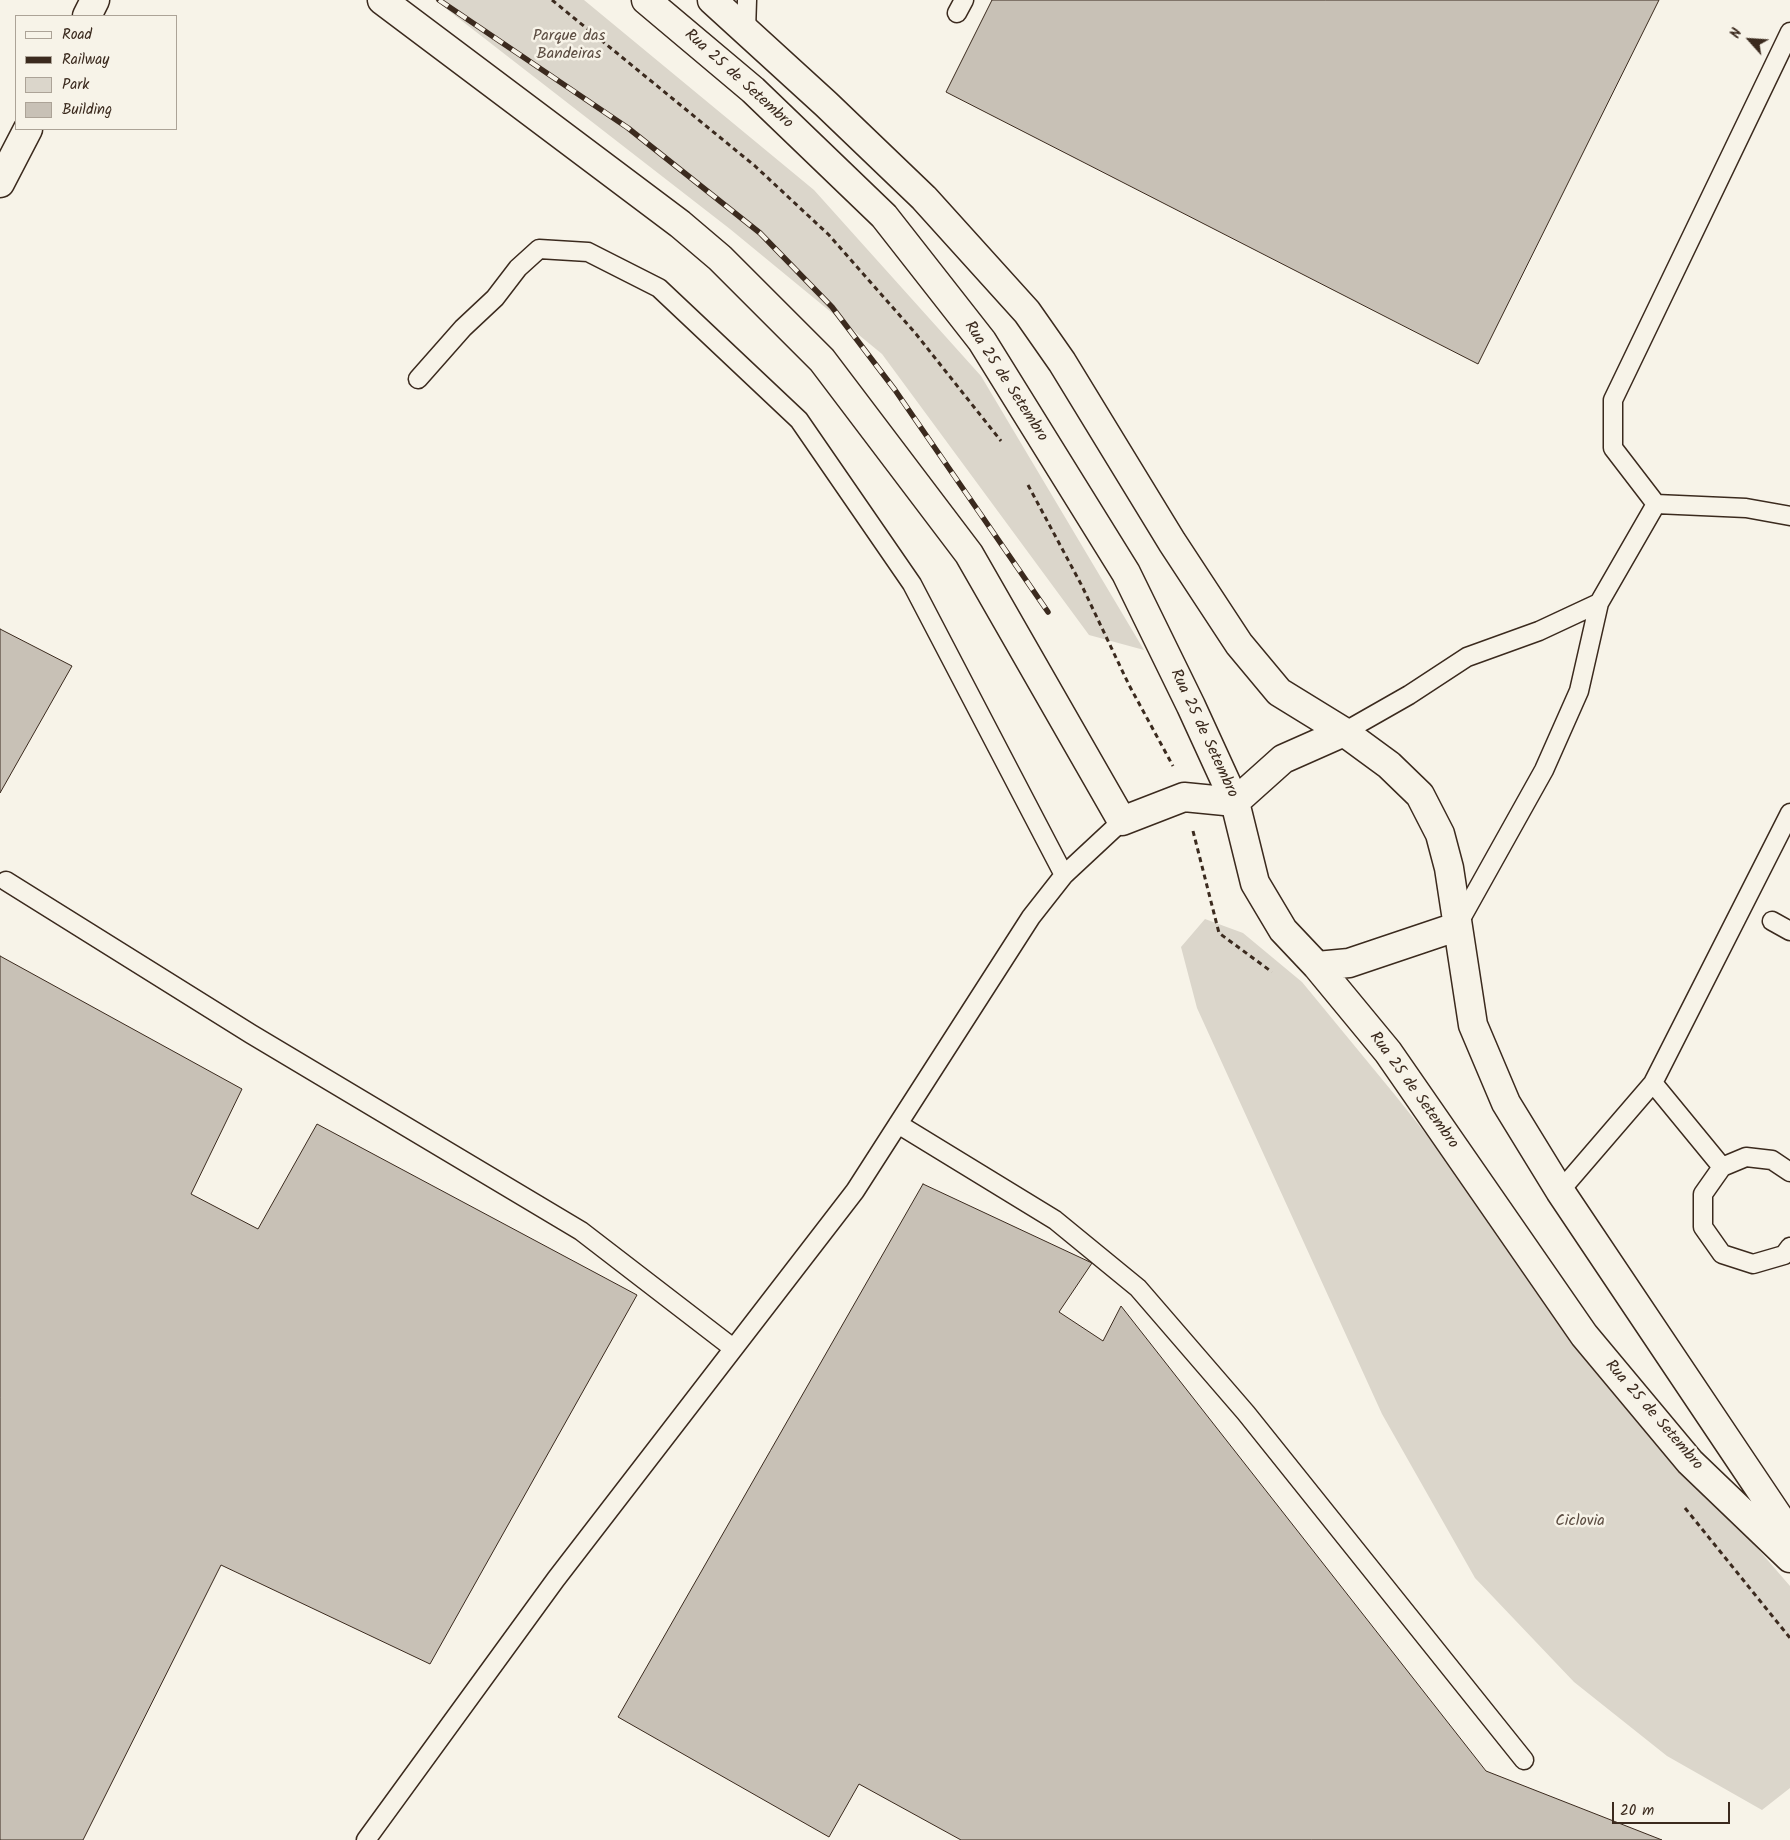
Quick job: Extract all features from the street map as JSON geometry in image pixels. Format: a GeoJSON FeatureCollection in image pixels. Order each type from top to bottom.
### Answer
{"type":"FeatureCollection","features":[{"type":"Feature","properties":{"kind":"main road"},"geometry":{"type":"LineString","coordinates":[[87,15],[95,0]]}},
{"type":"Feature","properties":{"kind":"main road"},"geometry":{"type":"LineString","coordinates":[[382,0],[680,224],[720,258],[822,360],[969,554],[1122,820],[1184,797],[1235,802],[1283,760],[1344,732]]}},
{"type":"Feature","properties":{"kind":"main road","name":"Rua 25 de Setembro"},"geometry":{"type":"LineString","coordinates":[[646,0],[753,90],[884,216],[982,341],[1126,573],[1191,706],[1235,802],[1255,883],[1282,930],[1317,966],[1388,1052],[1584,1335],[1690,1462],[1790,1558]]}},
{"type":"Feature","properties":{"kind":"main road"},"geometry":{"type":"LineString","coordinates":[[712,0],[826,104],[924,198],[1027,312],[1062,362],[1167,534],[1239,644],[1279,692],[1344,732],[1389,765],[1420,795],[1440,834],[1448,868],[1472,1025],[1506,1103],[1560,1191],[1790,1534]]}},
{"type":"Feature","properties":{"kind":"main road"},"geometry":{"type":"LineString","coordinates":[[0,183],[27,130]]}},
{"type":"Feature","properties":{"kind":"main road"},"geometry":{"type":"LineString","coordinates":[[1317,966],[1349,963],[1456,927]]}},
{"type":"Feature","properties":{"kind":"lane"},"geometry":{"type":"LineString","coordinates":[[746,31],[747,0]]}},
{"type":"Feature","properties":{"kind":"lane"},"geometry":{"type":"LineString","coordinates":[[1790,32],[1613,400],[1613,448],[1656,504],[1746,508],[1790,516]]}},
{"type":"Feature","properties":{"kind":"lane"},"geometry":{"type":"LineString","coordinates":[[418,378],[463,328],[495,298],[518,268],[539,250],[588,252],[659,288],[799,420],[805,428],[912,584],[1064,875]]}},
{"type":"Feature","properties":{"kind":"lane"},"geometry":{"type":"LineString","coordinates":[[1456,927],[1544,770],[1579,691],[1599,603],[1656,504]]}},
{"type":"Feature","properties":{"kind":"lane"},"geometry":{"type":"LineString","coordinates":[[1344,732],[1409,695],[1467,657],[1539,631],[1599,603]]}},
{"type":"Feature","properties":{"kind":"lane"},"geometry":{"type":"LineString","coordinates":[[1560,1191],[1653,1083],[1790,813]]}},
{"type":"Feature","properties":{"kind":"lane"},"geometry":{"type":"LineString","coordinates":[[366,1840],[556,1579],[855,1191],[1031,917],[1064,875],[1122,820]]}},
{"type":"Feature","properties":{"kind":"lane"},"geometry":{"type":"LineString","coordinates":[[6,881],[251,1034],[581,1231],[733,1348]]}},
{"type":"Feature","properties":{"kind":"lane"},"geometry":{"type":"LineString","coordinates":[[1772,921],[1790,931]]}},
{"type":"Feature","properties":{"kind":"lane"},"geometry":{"type":"LineString","coordinates":[[1653,1083],[1722,1167]]}},
{"type":"Feature","properties":{"kind":"lane"},"geometry":{"type":"LineString","coordinates":[[898,1124],[1055,1220],[1138,1288],[1246,1412],[1524,1760]]}},
{"type":"Feature","properties":{"kind":"lane"},"geometry":{"type":"LineString","coordinates":[[1790,1172],[1772,1160],[1746,1157],[1722,1167],[1703,1194],[1703,1227],[1722,1254],[1753,1264],[1784,1255],[1790,1247]]}},
{"type":"Feature","properties":{"kind":"path"},"geometry":{"type":"LineString","coordinates":[[552,0],[755,166],[830,235],[916,334],[1006,448]]}},
{"type":"Feature","properties":{"kind":"path"},"geometry":{"type":"LineString","coordinates":[[1026,482],[1082,586],[1129,685],[1170,759]]}},
{"type":"Feature","properties":{"kind":"green space","name":"Parque das Bandeiras"},"geometry":{"type":"Polygon","coordinates":[[[435,0],[584,0],[814,190],[981,376],[1144,650],[1089,635],[882,354],[730,229],[435,0]]]}},
{"type":"Feature","properties":{"kind":"green space","name":"Ciclovia"},"geometry":{"type":"Polygon","coordinates":[[[1205,919],[1243,933],[1302,982],[1395,1095],[1732,1519],[1790,1586],[1790,1788],[1762,1810],[1667,1756],[1574,1682],[1475,1578],[1382,1414],[1197,1008],[1181,947],[1205,919]]]}},
{"type":"Feature","properties":{"kind":"building"},"geometry":{"type":"Polygon","coordinates":[[[992,0],[1659,0],[1478,364],[946,92],[992,0]]]}},
{"type":"Feature","properties":{"kind":"building"},"geometry":{"type":"Polygon","coordinates":[[[0,629],[72,666],[0,793],[0,629]]]}},
{"type":"Feature","properties":{"kind":"building"},"geometry":{"type":"Polygon","coordinates":[[[0,956],[242,1089],[191,1194],[258,1229],[317,1124],[637,1295],[430,1664],[221,1565],[83,1840],[0,1840],[0,956]]]}},
{"type":"Feature","properties":{"kind":"building"},"geometry":{"type":"Polygon","coordinates":[[[923,1184],[1092,1263],[1059,1312],[1103,1341],[1121,1306],[1486,1771],[1662,1840],[961,1840],[859,1784],[829,1837],[618,1717],[923,1184]]]}},
{"type":"Feature","properties":{"kind":"railway"},"geometry":{"type":"LineString","coordinates":[[439,0],[628,128],[760,233],[832,307],[895,390],[1048,612]]}}]}
